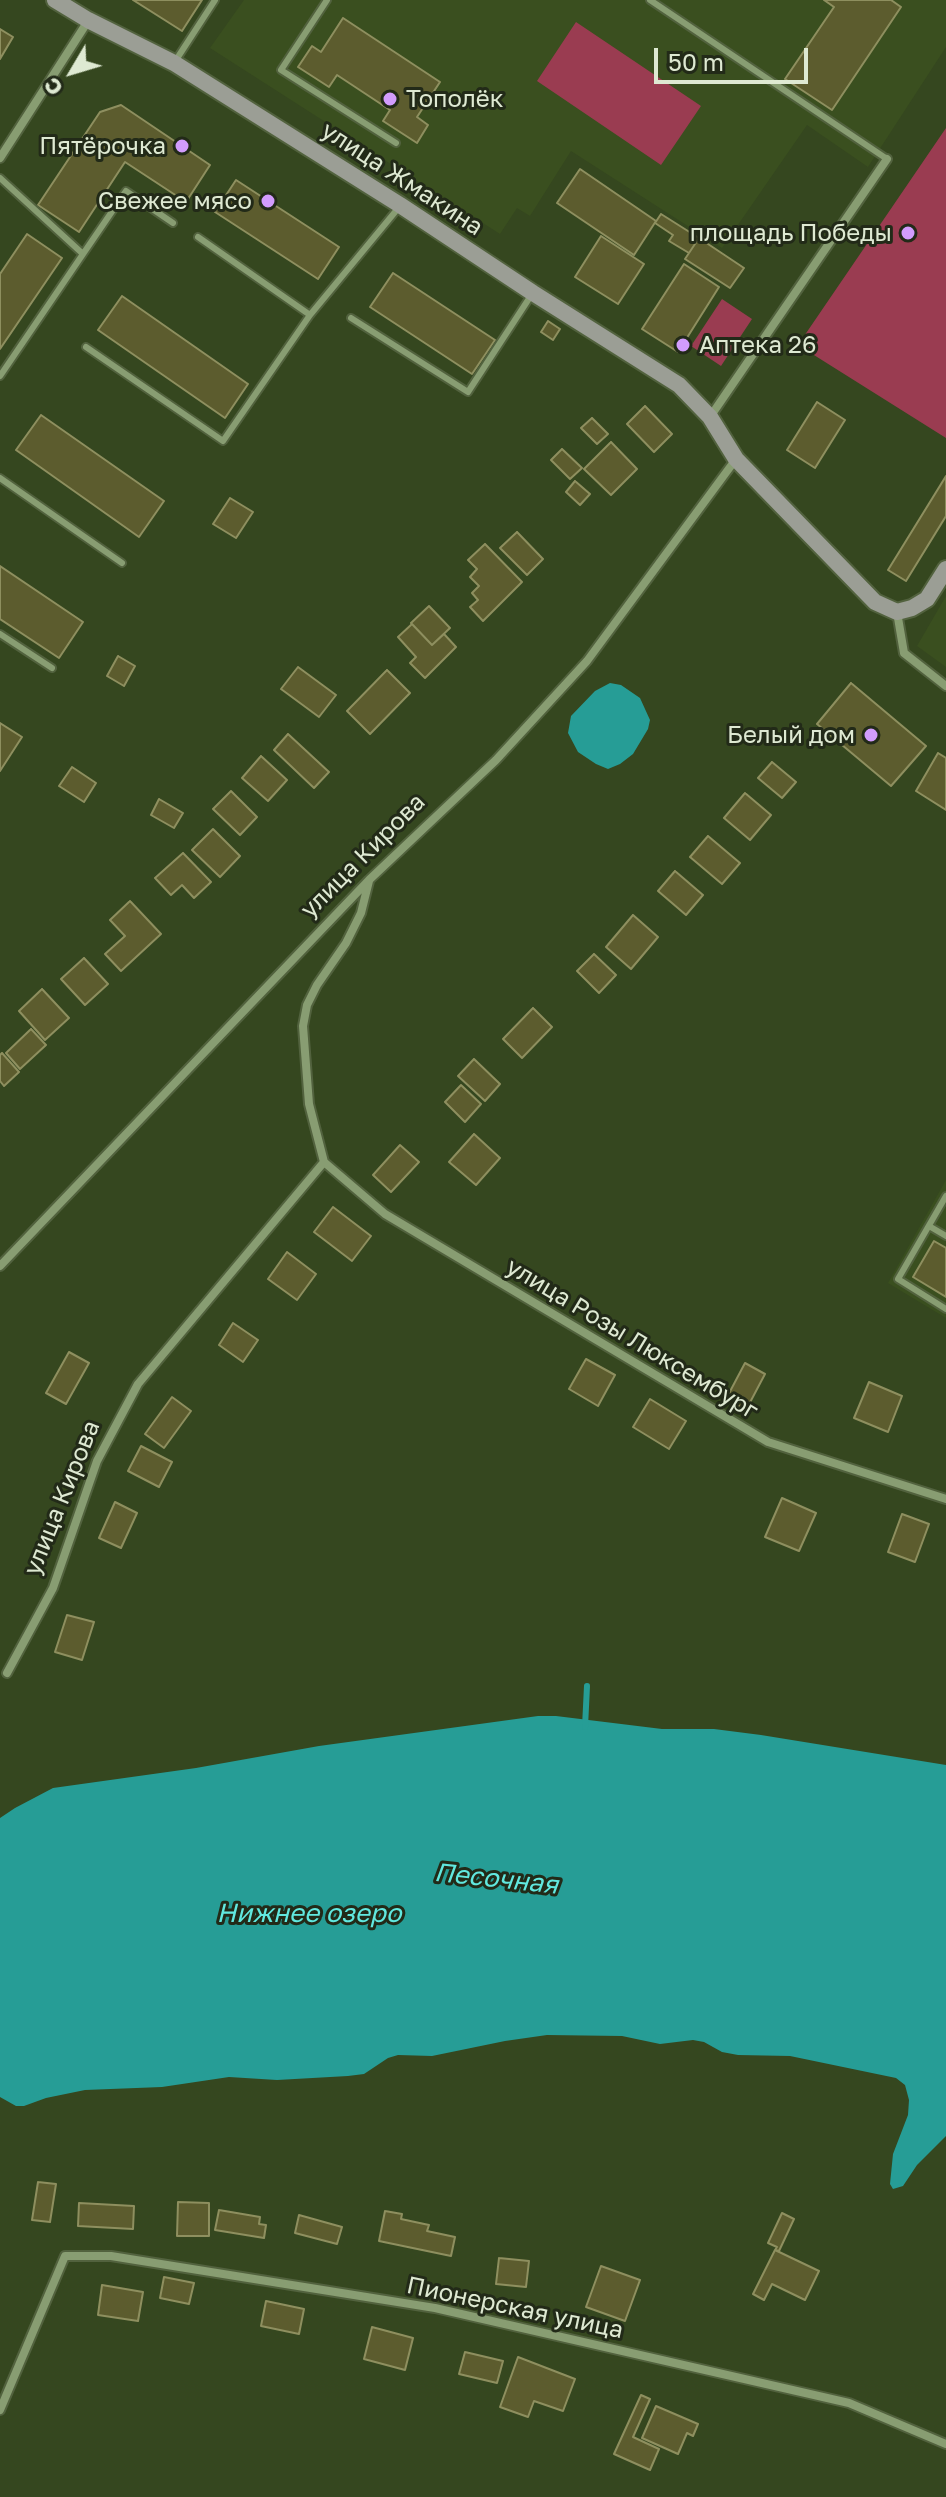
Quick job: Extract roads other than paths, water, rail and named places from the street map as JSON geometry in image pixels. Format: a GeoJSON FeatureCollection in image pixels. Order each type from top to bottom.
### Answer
{"type":"FeatureCollection","features":[{"type":"Feature","properties":{"kind":"street","name":"улица Жмакина"},"geometry":{"type":"LineString","coordinates":[[55,0],[174,63],[400,205],[679,385],[710,417]]}},
{"type":"Feature","properties":{"kind":"street"},"geometry":{"type":"LineString","coordinates":[[0,158],[88,20]]}},
{"type":"Feature","properties":{"kind":"street"},"geometry":{"type":"LineString","coordinates":[[887,159],[710,417],[736,459],[875,602],[897,612],[912,608],[927,599],[946,569]]}},
{"type":"Feature","properties":{"kind":"street","name":"улица Кирова"},"geometry":{"type":"LineString","coordinates":[[0,1266],[369,880],[496,760],[587,661],[736,459]]}},
{"type":"Feature","properties":{"kind":"street"},"geometry":{"type":"LineString","coordinates":[[897,612],[904,653],[946,686]]}},
{"type":"Feature","properties":{"kind":"street"},"geometry":{"type":"LineString","coordinates":[[324,1162],[309,1104],[303,1026],[307,1005],[317,985],[346,943],[361,913],[369,880]]}},
{"type":"Feature","properties":{"kind":"street","name":"улица Кирова"},"geometry":{"type":"LineString","coordinates":[[7,1673],[53,1588],[97,1461],[138,1384],[324,1162]]}},
{"type":"Feature","properties":{"kind":"street","name":"улица Розы Люксембург"},"geometry":{"type":"LineString","coordinates":[[324,1162],[385,1214],[768,1442],[946,1499]]}},
{"type":"Feature","properties":{"kind":"street","name":"Пионерская улица"},"geometry":{"type":"LineString","coordinates":[[0,2410],[65,2256],[111,2256],[435,2308],[849,2403],[946,2444]]}},
{"type":"Feature","properties":{"kind":"lane"},"geometry":{"type":"LineString","coordinates":[[174,63],[215,0]]}},
{"type":"Feature","properties":{"kind":"lane"},"geometry":{"type":"LineString","coordinates":[[327,0],[281,70],[396,143]]}},
{"type":"Feature","properties":{"kind":"lane"},"geometry":{"type":"LineString","coordinates":[[650,0],[887,159]]}},
{"type":"Feature","properties":{"kind":"lane"},"geometry":{"type":"LineString","coordinates":[[0,178],[83,254]]}},
{"type":"Feature","properties":{"kind":"lane"},"geometry":{"type":"LineString","coordinates":[[0,376],[126,191],[173,223]]}},
{"type":"Feature","properties":{"kind":"lane"},"geometry":{"type":"LineString","coordinates":[[86,347],[223,441],[310,315],[400,205]]}},
{"type":"Feature","properties":{"kind":"lane"},"geometry":{"type":"LineString","coordinates":[[198,237],[310,315]]}},
{"type":"Feature","properties":{"kind":"lane"},"geometry":{"type":"LineString","coordinates":[[351,318],[468,392],[533,293]]}},
{"type":"Feature","properties":{"kind":"lane"},"geometry":{"type":"LineString","coordinates":[[0,478],[122,563]]}},
{"type":"Feature","properties":{"kind":"lane"},"geometry":{"type":"LineString","coordinates":[[0,634],[52,668]]}},
{"type":"Feature","properties":{"kind":"lane"},"geometry":{"type":"LineString","coordinates":[[946,1196],[898,1279],[946,1309]]}},
{"type":"Feature","properties":{"kind":"lane"},"geometry":{"type":"LineString","coordinates":[[929,1226],[946,1236]]}},
{"type":"Feature","properties":{"kind":"water"},"geometry":{"type":"Polygon","coordinates":[[[610,683],[621,685],[640,698],[650,720],[633,754],[608,769],[578,752],[568,733],[571,716],[595,691],[610,683]]]}},
{"type":"Feature","properties":{"kind":"water","name":"Нижнее озеро"},"geometry":{"type":"Polygon","coordinates":[[[538,1716],[662,1729],[714,1729],[946,1765],[946,2136],[917,2165],[903,2186],[893,2189],[890,2184],[893,2154],[908,2115],[909,2100],[905,2085],[896,2078],[790,2056],[738,2055],[693,2040],[660,2044],[622,2036],[547,2035],[432,2056],[398,2055],[364,2074],[348,2076],[277,2080],[229,2077],[162,2087],[85,2090],[24,2106],[16,2106],[0,2097],[0,1818],[53,1788],[196,1768],[319,1746],[538,1716]]]}},
{"type":"Feature","properties":{"kind":"waterway"},"geometry":{"type":"LineString","coordinates":[[585,1727],[587,1686]]}},
{"type":"Feature","properties":{"kind":"place","name":"Тополёк"},"geometry":{"type":"Point","coordinates":[390,99]}},
{"type":"Feature","properties":{"kind":"place","name":"Пятёрочка"},"geometry":{"type":"Point","coordinates":[182,146]}},
{"type":"Feature","properties":{"kind":"place","name":"Свежее мясо"},"geometry":{"type":"Point","coordinates":[268,201]}},
{"type":"Feature","properties":{"kind":"place","name":"площадь Победы"},"geometry":{"type":"Point","coordinates":[908,233]}},
{"type":"Feature","properties":{"kind":"place","name":"Аптека 26"},"geometry":{"type":"Point","coordinates":[683,345]}},
{"type":"Feature","properties":{"kind":"place","name":"Белый дом"},"geometry":{"type":"Point","coordinates":[871,735]}},
{"type":"Feature","properties":{"kind":"water label","name":"Песочная"},"geometry":{"type":"Point","coordinates":[496,1879]}}]}
